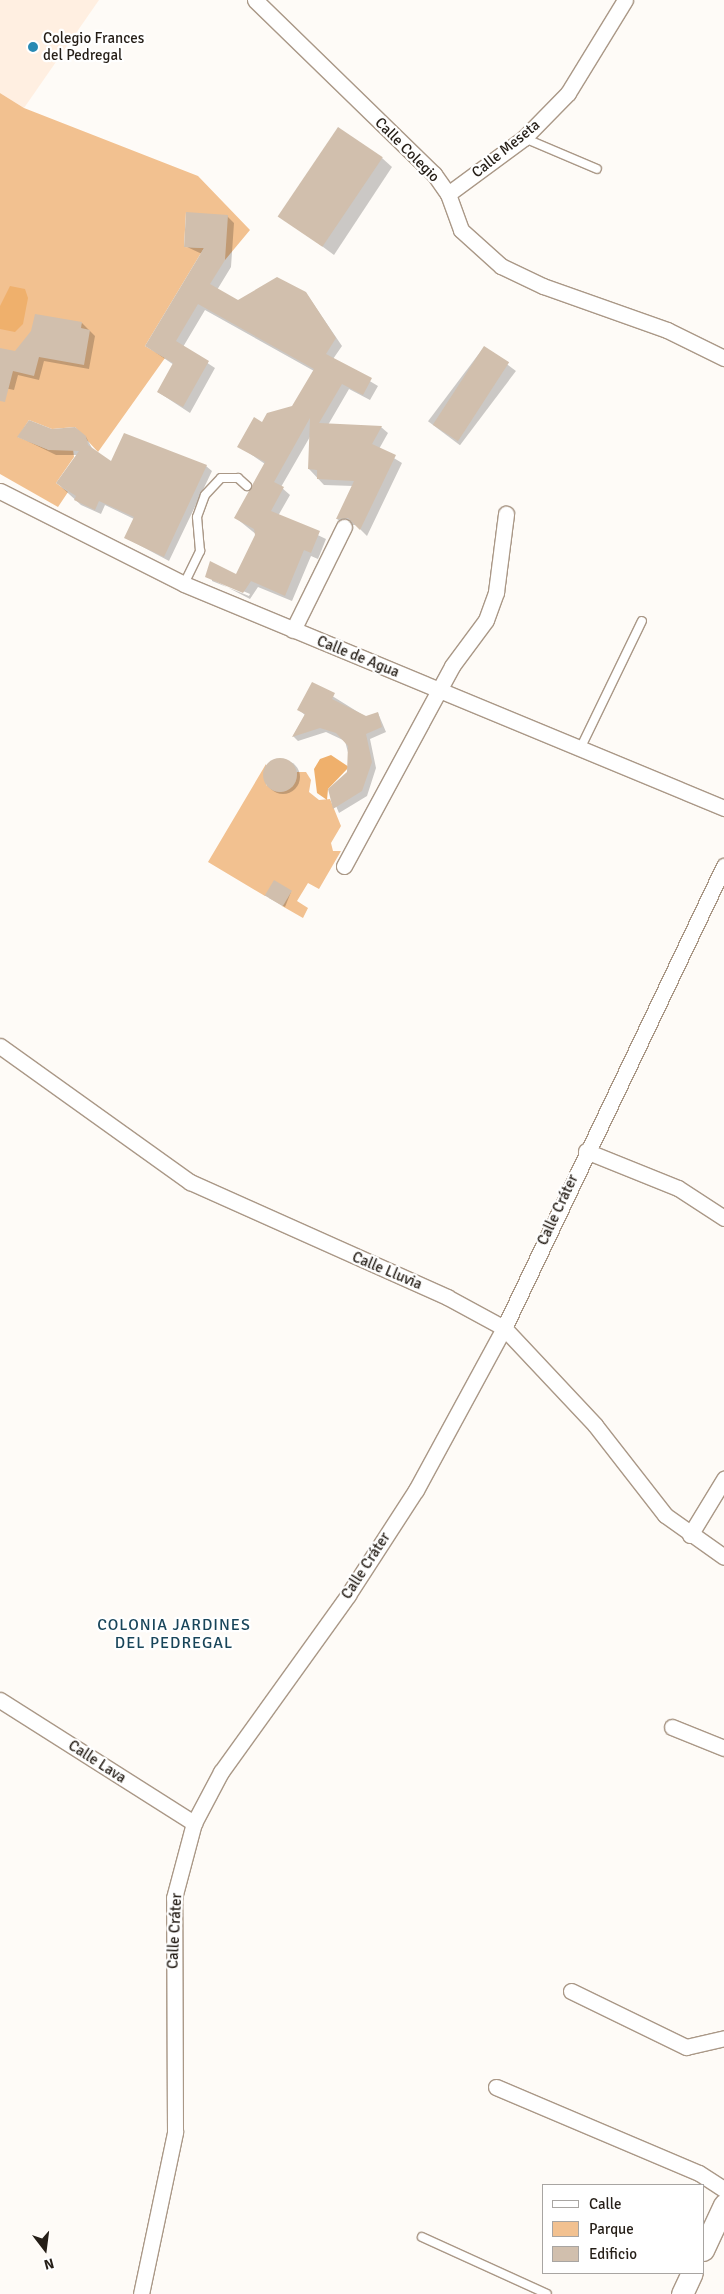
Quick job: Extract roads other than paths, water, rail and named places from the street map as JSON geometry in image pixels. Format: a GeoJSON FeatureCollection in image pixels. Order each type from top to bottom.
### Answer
{"type":"FeatureCollection","features":[{"type":"Feature","properties":{"kind":"street","name":"Calle Colegio"},"geometry":{"type":"LineString","coordinates":[[255,0],[434,174],[448,194],[461,230],[501,266],[543,286],[667,330],[724,358]]}},
{"type":"Feature","properties":{"kind":"street","name":"Calle Meseta"},"geometry":{"type":"LineString","coordinates":[[448,194],[524,138],[568,93],[625,0]]}},
{"type":"Feature","properties":{"kind":"street","name":"Calle de Agua"},"geometry":{"type":"LineString","coordinates":[[0,491],[184,584],[724,808]]}},
{"type":"Feature","properties":{"kind":"street"},"geometry":{"type":"LineString","coordinates":[[344,866],[440,691],[492,607],[506,514]]}},
{"type":"Feature","properties":{"kind":"street"},"geometry":{"type":"LineString","coordinates":[[293,630],[344,527]]}},
{"type":"Feature","properties":{"kind":"street","name":"Calle Cráter"},"geometry":{"type":"LineString","coordinates":[[141,2294],[175,2132],[174,1898],[194,1823],[221,1772],[348,1595],[416,1490],[504,1328],[586,1151],[724,866]]}},
{"type":"Feature","properties":{"kind":"street","name":"Calle Lluvia"},"geometry":{"type":"LineString","coordinates":[[0,1046],[190,1182],[447,1297],[504,1328],[595,1425],[665,1515],[690,1536],[724,1557]]}},
{"type":"Feature","properties":{"kind":"street"},"geometry":{"type":"LineString","coordinates":[[586,1151],[678,1188],[724,1218]]}},
{"type":"Feature","properties":{"kind":"street"},"geometry":{"type":"LineString","coordinates":[[690,1536],[724,1479]]}},
{"type":"Feature","properties":{"kind":"street","name":"Calle Lava"},"geometry":{"type":"LineString","coordinates":[[0,1700],[194,1823]]}},
{"type":"Feature","properties":{"kind":"street"},"geometry":{"type":"LineString","coordinates":[[672,1727],[724,1748]]}},
{"type":"Feature","properties":{"kind":"street"},"geometry":{"type":"LineString","coordinates":[[570,1991],[686,2047],[724,2038]]}},
{"type":"Feature","properties":{"kind":"street"},"geometry":{"type":"LineString","coordinates":[[496,2087],[699,2173],[724,2189]]}},
{"type":"Feature","properties":{"kind":"street"},"geometry":{"type":"LineString","coordinates":[[704,2248],[724,2204]]}},
{"type":"Feature","properties":{"kind":"street"},"geometry":{"type":"LineString","coordinates":[[682,2294],[692,2274]]}},
{"type":"Feature","properties":{"kind":"lane"},"geometry":{"type":"LineString","coordinates":[[524,138],[596,169]]}},
{"type":"Feature","properties":{"kind":"lane"},"geometry":{"type":"LineString","coordinates":[[184,584],[200,551],[197,517],[205,495],[220,478],[238,478],[247,486]]}},
{"type":"Feature","properties":{"kind":"lane"},"geometry":{"type":"LineString","coordinates":[[580,748],[642,621]]}},
{"type":"Feature","properties":{"kind":"lane"},"geometry":{"type":"LineString","coordinates":[[422,2237],[547,2294]]}},
{"type":"Feature","properties":{"kind":"place","name":"Colegio Frances del Pedregal"},"geometry":{"type":"Point","coordinates":[33,47]}},
{"type":"Feature","properties":{"kind":"district","name":"COLONIA JARDINES DEL PEDREGAL"},"geometry":{"type":"Point","coordinates":[174,1634]}}]}
